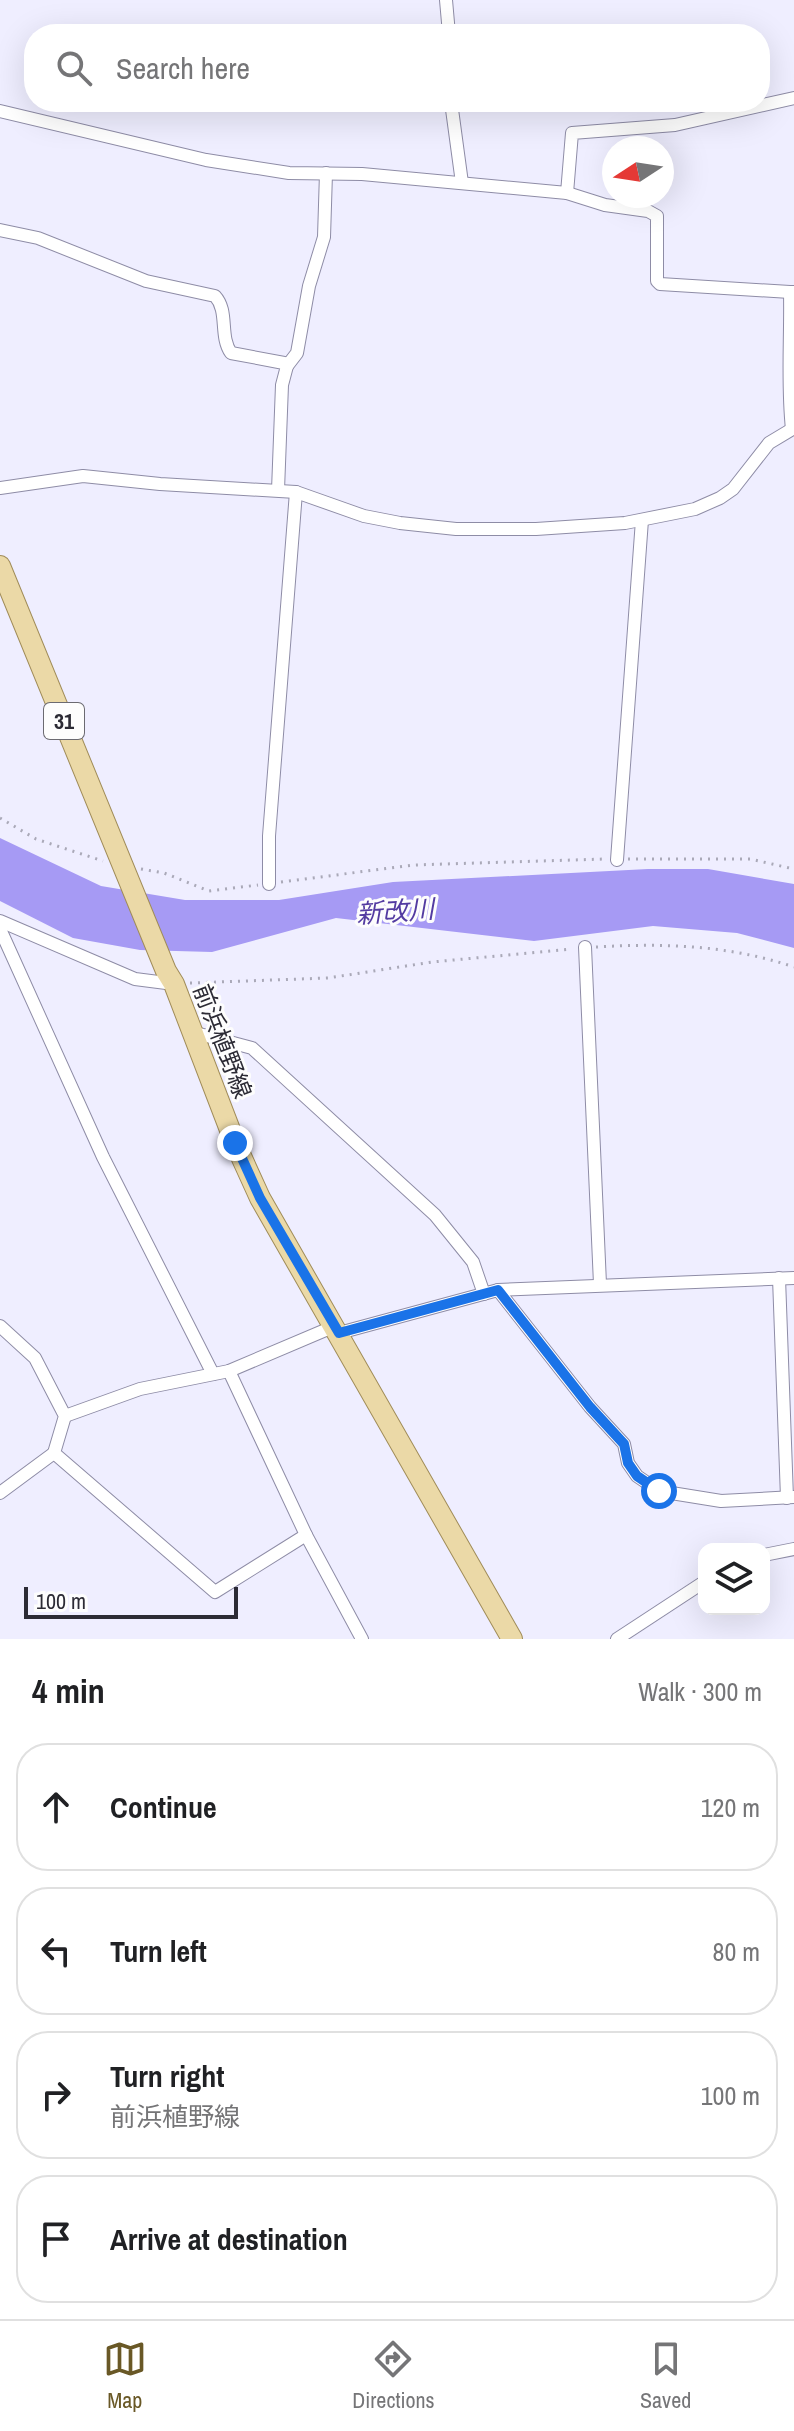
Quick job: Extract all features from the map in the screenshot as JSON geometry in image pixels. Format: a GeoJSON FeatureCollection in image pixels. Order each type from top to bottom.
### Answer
{"type":"FeatureCollection","features":[{"type":"Feature","properties":{"kind":"main road","name":"前浜植野線"},"geometry":{"type":"LineString","coordinates":[[0,566],[260,1198],[512,1639]]}},
{"type":"Feature","properties":{"kind":"street"},"geometry":{"type":"LineString","coordinates":[[446,0],[448,24]]}},
{"type":"Feature","properties":{"kind":"street"},"geometry":{"type":"LineString","coordinates":[[770,103],[794,98]]}},
{"type":"Feature","properties":{"kind":"street"},"geometry":{"type":"LineString","coordinates":[[0,111],[206,160],[289,173],[362,174],[567,193],[605,205],[648,211],[657,216],[657,281],[660,284],[792,292],[789,383],[793,428],[769,443],[733,489],[720,498],[695,509],[625,523],[536,529],[456,529],[364,516],[296,492],[83,476],[0,488]]}},
{"type":"Feature","properties":{"kind":"street"},"geometry":{"type":"LineString","coordinates":[[452,112],[462,183]]}},
{"type":"Feature","properties":{"kind":"street"},"geometry":{"type":"LineString","coordinates":[[567,193],[572,133],[675,125],[732,112]]}},
{"type":"Feature","properties":{"kind":"street"},"geometry":{"type":"LineString","coordinates":[[278,490],[282,385],[287,366],[297,353],[309,286],[324,237],[326,173]]}},
{"type":"Feature","properties":{"kind":"street"},"geometry":{"type":"LineString","coordinates":[[0,230],[38,238],[146,281],[215,296],[221,302],[224,344],[231,353],[287,366]]}},
{"type":"Feature","properties":{"kind":"street"},"geometry":{"type":"LineString","coordinates":[[269,884],[269,836],[296,492]]}},
{"type":"Feature","properties":{"kind":"street"},"geometry":{"type":"LineString","coordinates":[[617,860],[642,520]]}},
{"type":"Feature","properties":{"kind":"street"},"geometry":{"type":"LineString","coordinates":[[0,921],[135,979],[170,978]]}},
{"type":"Feature","properties":{"kind":"street"},"geometry":{"type":"LineString","coordinates":[[0,929],[103,1157],[213,1374]]}},
{"type":"Feature","properties":{"kind":"street"},"geometry":{"type":"LineString","coordinates":[[585,947],[600,1284]]}},
{"type":"Feature","properties":{"kind":"street"},"geometry":{"type":"LineString","coordinates":[[192,1032],[252,1048],[435,1215],[473,1262],[484,1294]]}},
{"type":"Feature","properties":{"kind":"street"},"geometry":{"type":"LineString","coordinates":[[498,1290],[590,1407],[624,1444],[628,1463],[637,1476],[659,1491],[721,1501],[790,1497],[779,1278]]}},
{"type":"Feature","properties":{"kind":"street"},"geometry":{"type":"LineString","coordinates":[[65,1416],[140,1389],[229,1371],[337,1330],[498,1290],[794,1278]]}},
{"type":"Feature","properties":{"kind":"street"},"geometry":{"type":"LineString","coordinates":[[0,1326],[35,1358],[65,1416],[54,1453],[0,1493]]}},
{"type":"Feature","properties":{"kind":"street"},"geometry":{"type":"LineString","coordinates":[[229,1371],[306,1535],[362,1639]]}},
{"type":"Feature","properties":{"kind":"street"},"geometry":{"type":"LineString","coordinates":[[54,1453],[215,1592],[306,1535]]}},
{"type":"Feature","properties":{"kind":"street"},"geometry":{"type":"LineString","coordinates":[[770,1554],[794,1549]]}},
{"type":"Feature","properties":{"kind":"street"},"geometry":{"type":"LineString","coordinates":[[617,1639],[638,1633],[698,1587]]}},
{"type":"Feature","properties":{"kind":"path"},"geometry":{"type":"LineString","coordinates":[[0,818],[36,839],[127,872],[164,873],[209,891],[414,865],[671,857],[750,859],[794,869]]}},
{"type":"Feature","properties":{"kind":"path"},"geometry":{"type":"LineString","coordinates":[[170,978],[328,978],[432,962],[637,945],[709,947],[767,958],[794,967]]}},
{"type":"Feature","properties":{"kind":"water","name":"新改川"},"geometry":{"type":"Polygon","coordinates":[[[0,838],[101,886],[185,900],[279,900],[393,882],[648,869],[708,869],[794,884],[794,948],[737,933],[653,926],[534,941],[336,918],[212,952],[140,950],[73,938],[0,901],[0,838]]]}},
{"type":"Feature","properties":{"kind":"route"},"geometry":{"type":"LineString","coordinates":[[235,1143],[260,1198],[339,1333],[498,1290],[590,1407],[624,1444],[628,1463],[637,1476],[659,1491]]}}]}
